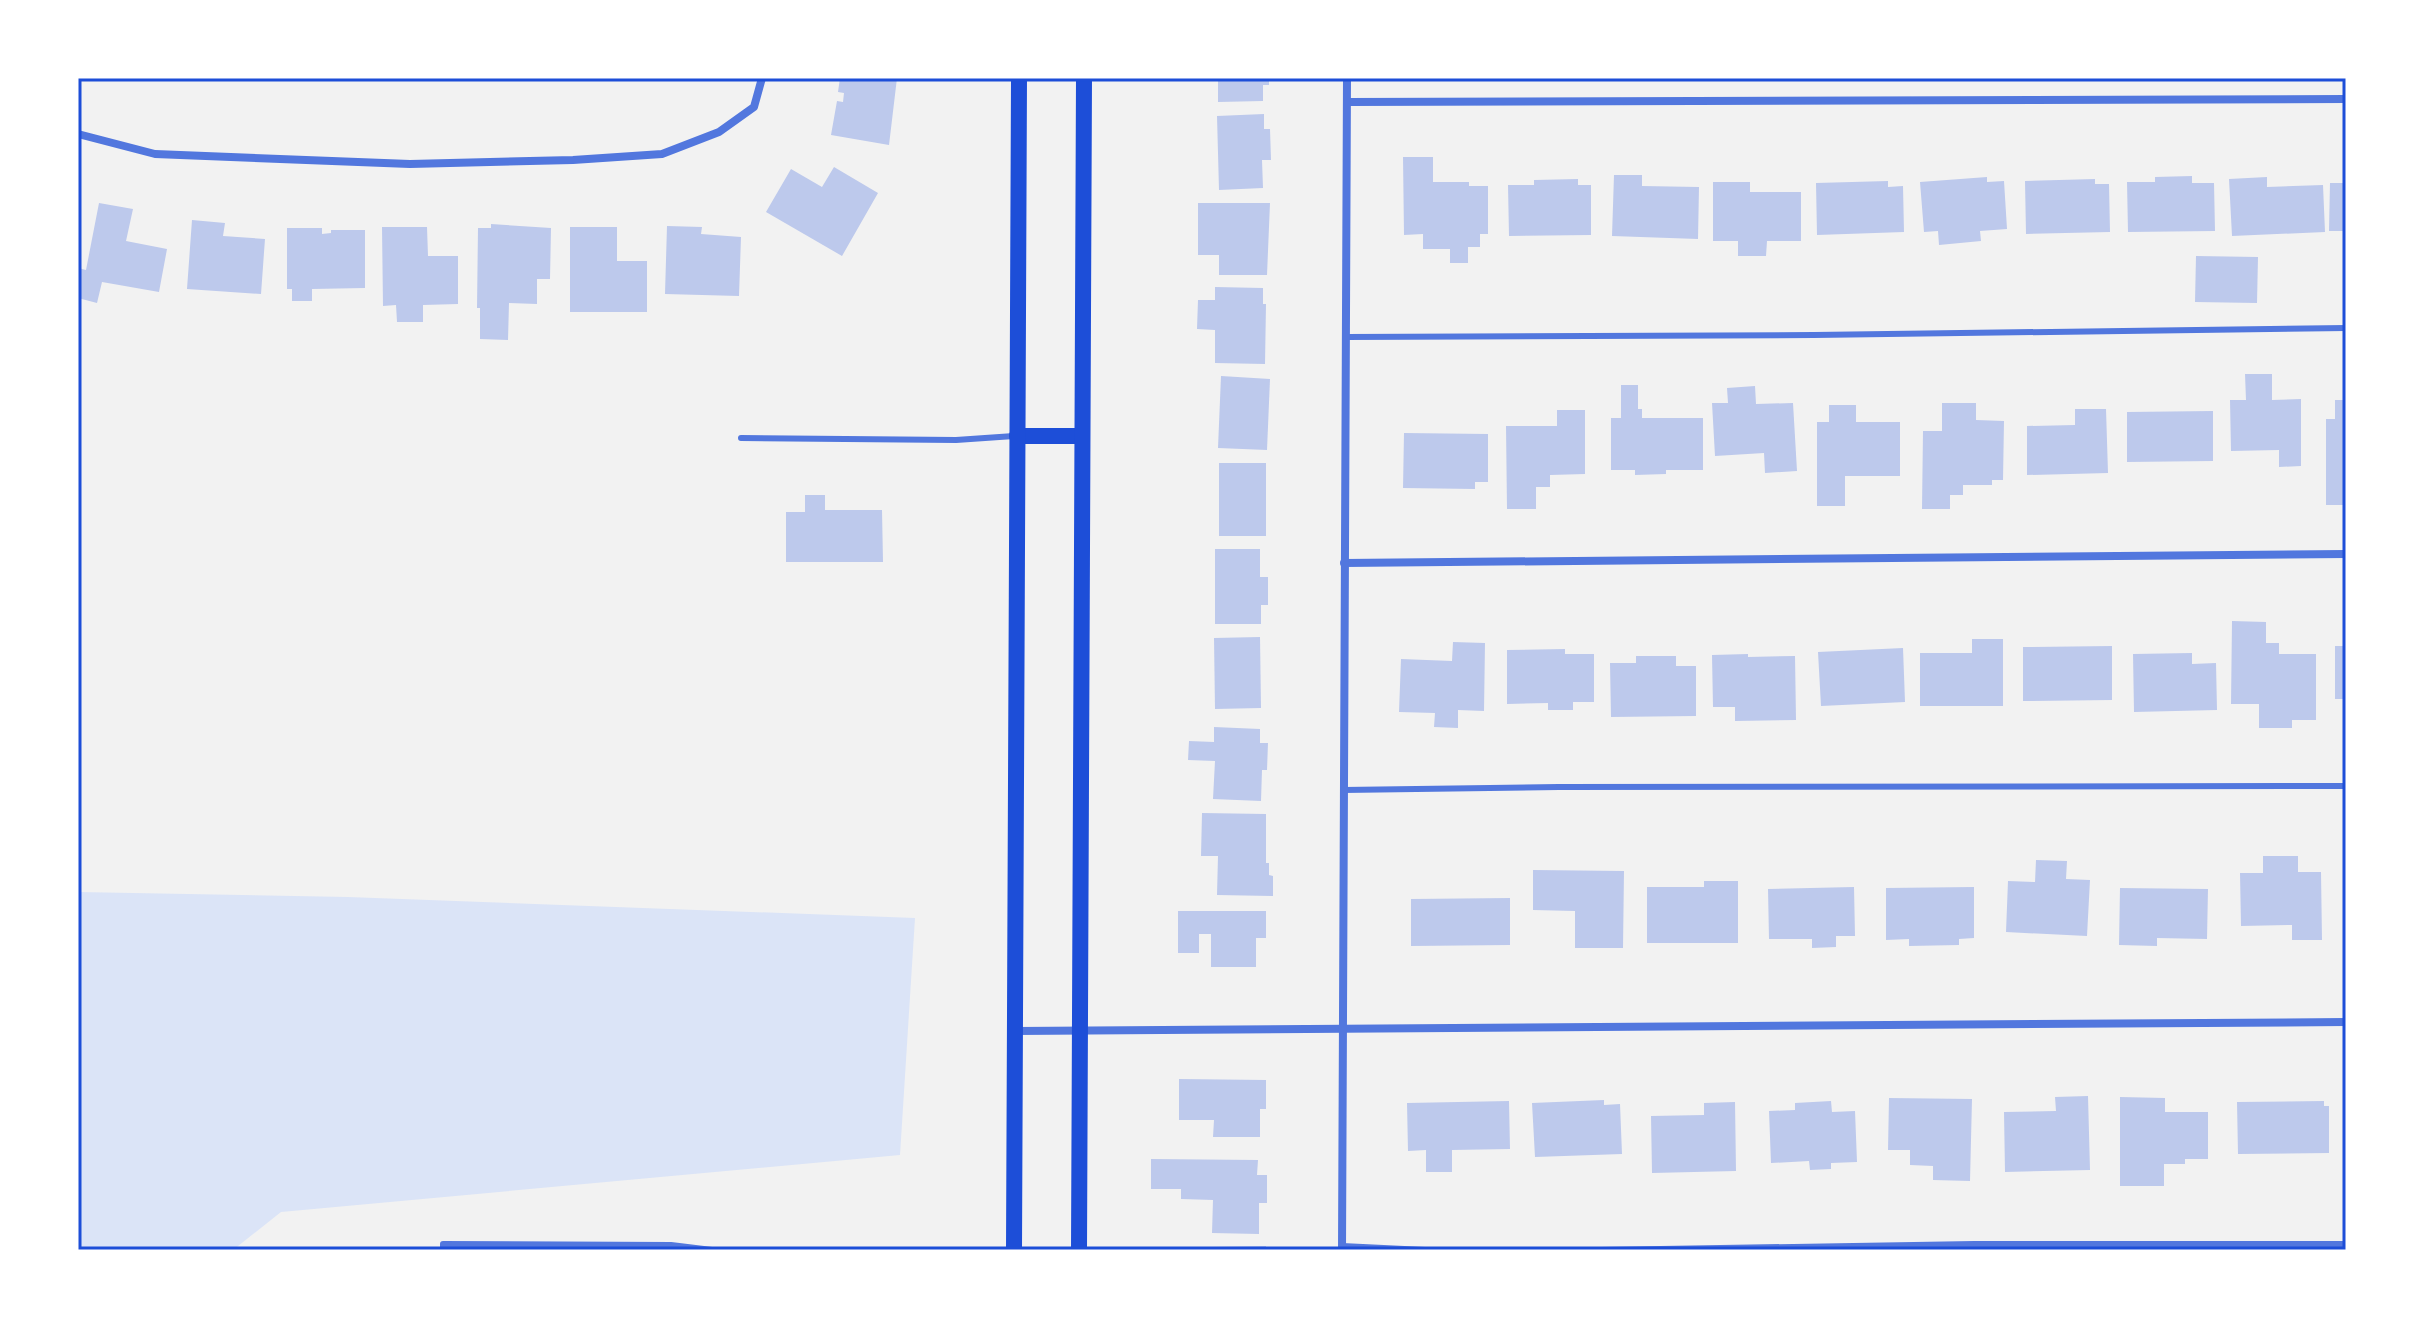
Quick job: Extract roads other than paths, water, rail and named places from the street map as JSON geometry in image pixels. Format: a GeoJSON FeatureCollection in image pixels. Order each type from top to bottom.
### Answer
{"type":"FeatureCollection","features":[{"type":"Feature","properties":{"kind":"main road"},"geometry":{"type":"LineString","coordinates":[[1014,1250],[1019,78]]}},
{"type":"Feature","properties":{"kind":"main road"},"geometry":{"type":"LineString","coordinates":[[1079,1250],[1084,78]]}},
{"type":"Feature","properties":{"kind":"main road"},"geometry":{"type":"LineString","coordinates":[[1017,436],[1082,436]]}},
{"type":"Feature","properties":{"kind":"street"},"geometry":{"type":"LineString","coordinates":[[78,134],[155,154],[410,164],[573,160],[662,154],[719,132],[754,107],[762,78]]}},
{"type":"Feature","properties":{"kind":"street"},"geometry":{"type":"LineString","coordinates":[[1342,1248],[1347,78]]}},
{"type":"Feature","properties":{"kind":"street"},"geometry":{"type":"LineString","coordinates":[[1347,102],[2346,99]]}},
{"type":"Feature","properties":{"kind":"street"},"geometry":{"type":"LineString","coordinates":[[1344,563],[2346,554]]}},
{"type":"Feature","properties":{"kind":"street"},"geometry":{"type":"LineString","coordinates":[[1015,1031],[2346,1022]]}},
{"type":"Feature","properties":{"kind":"lane"},"geometry":{"type":"LineString","coordinates":[[1346,337],[2346,328]]}},
{"type":"Feature","properties":{"kind":"lane"},"geometry":{"type":"LineString","coordinates":[[741,438],[956,440],[1017,436]]}},
{"type":"Feature","properties":{"kind":"lane"},"geometry":{"type":"LineString","coordinates":[[1343,790],[2346,786]]}},
{"type":"Feature","properties":{"kind":"lane"},"geometry":{"type":"LineString","coordinates":[[443,1250],[443,1244],[458,1244],[671,1245],[712,1250]]}},
{"type":"Feature","properties":{"kind":"lane"},"geometry":{"type":"LineString","coordinates":[[1601,1250],[1974,1244],[2346,1244]]}},
{"type":"Feature","properties":{"kind":"lane"},"geometry":{"type":"LineString","coordinates":[[1342,1248],[1425,1250]]}}]}
